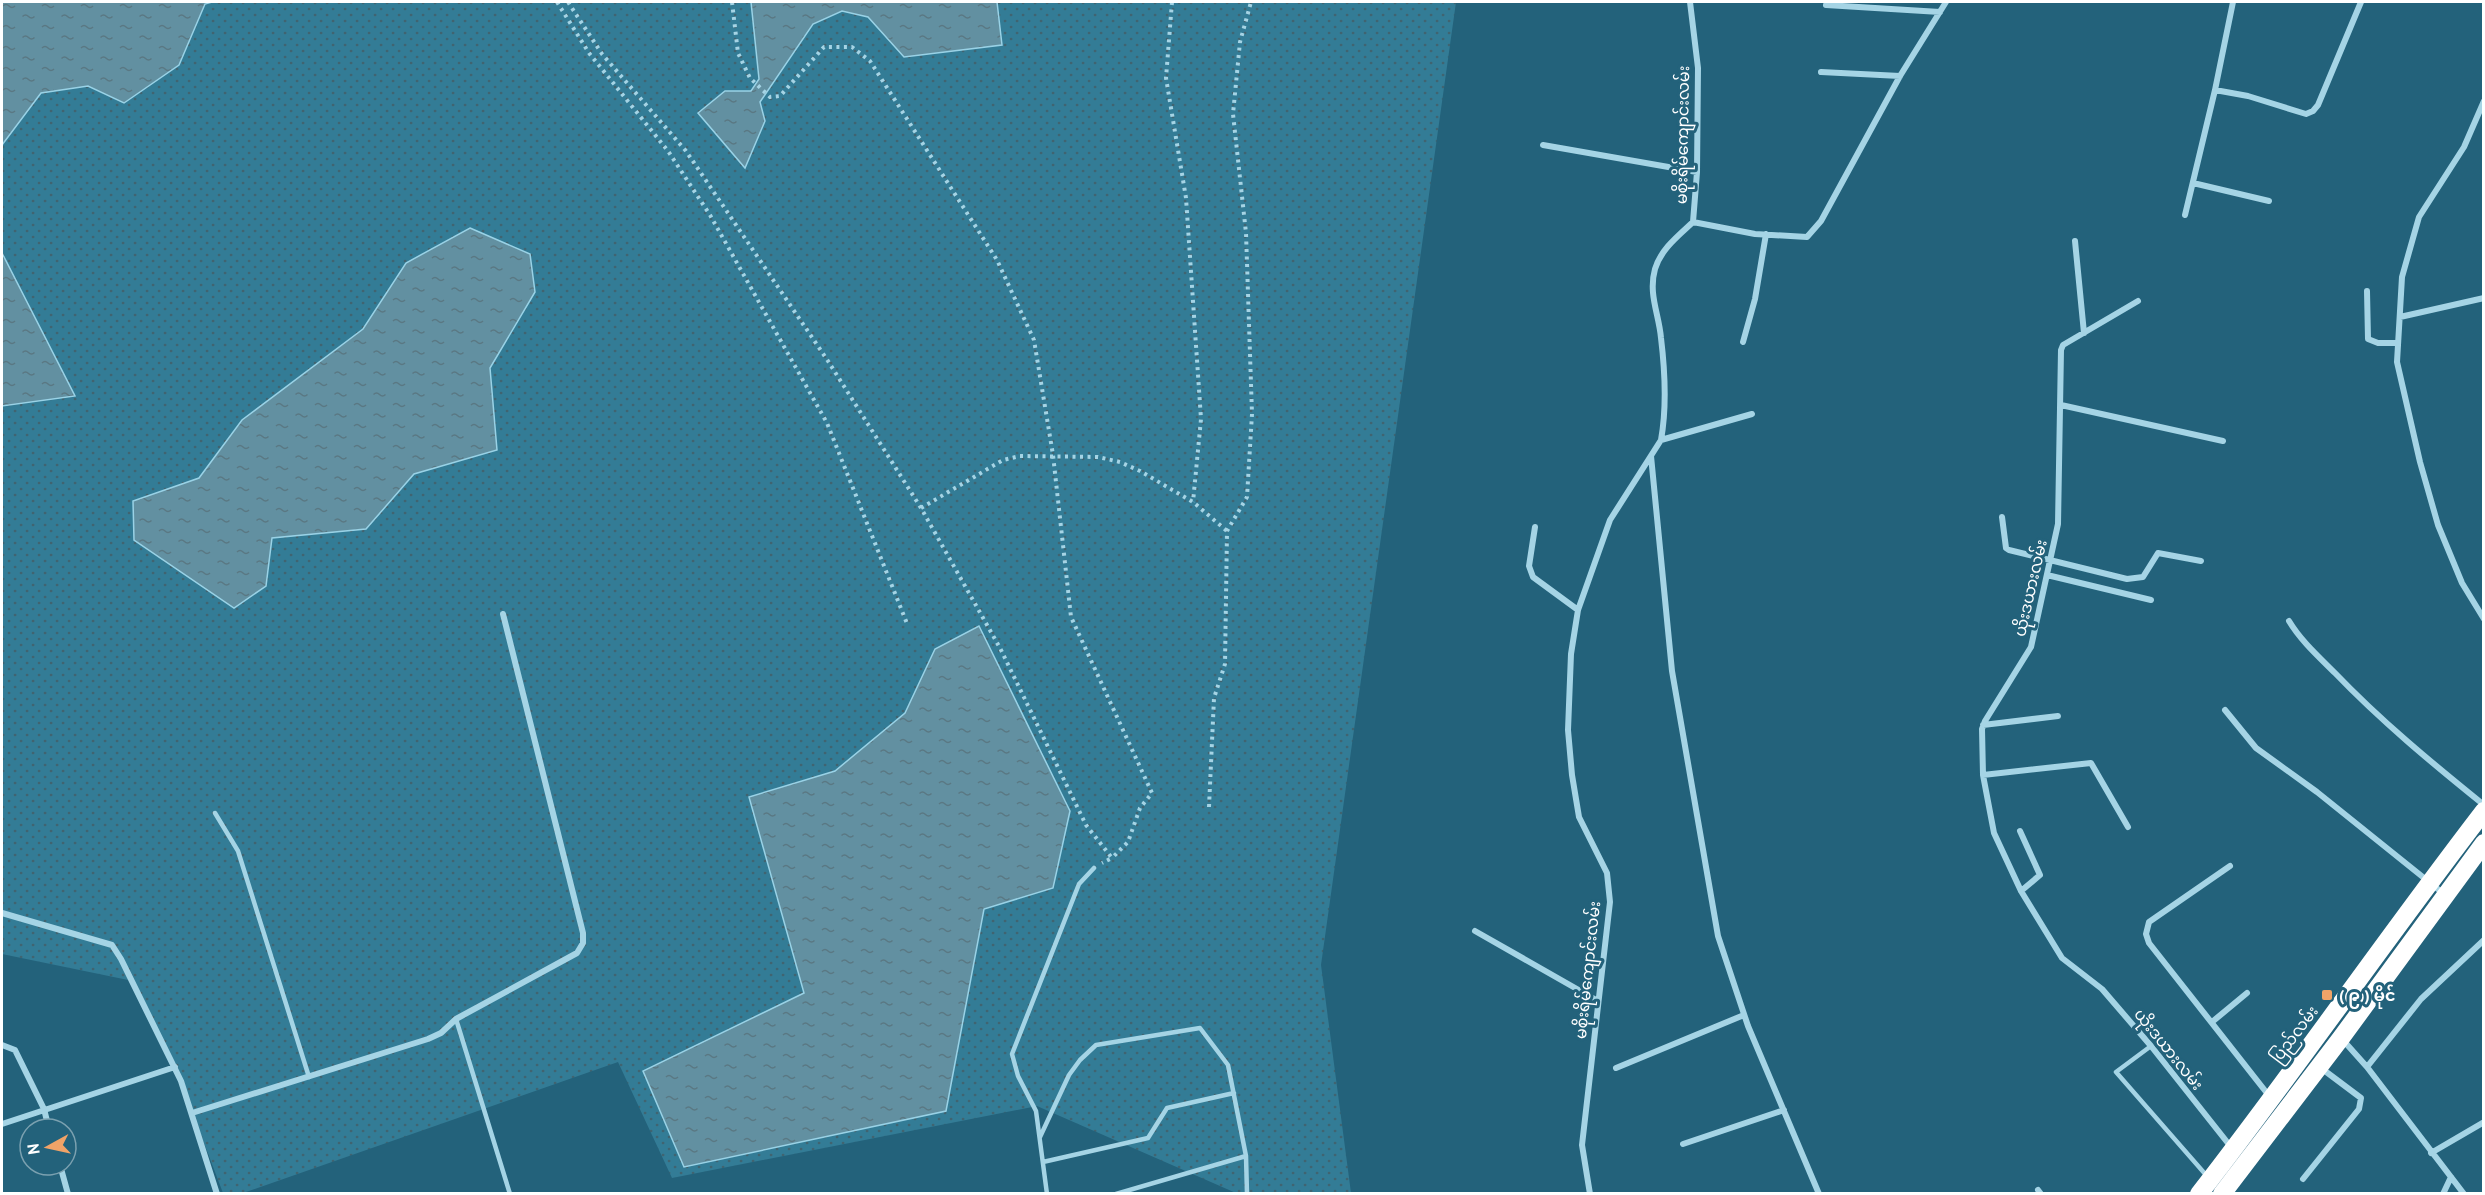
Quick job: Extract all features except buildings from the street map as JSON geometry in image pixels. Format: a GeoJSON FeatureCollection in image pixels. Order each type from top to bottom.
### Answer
{"type":"FeatureCollection","features":[{"type":"Feature","properties":{"kind":"highway","name":"ပြည်လမ်း"},"geometry":{"type":"LineString","coordinates":[[2204,1186],[2234,1150],[2270,1097],[2484,811]]}},
{"type":"Feature","properties":{"kind":"highway"},"geometry":{"type":"LineString","coordinates":[[2224,1193],[2484,843]]}},
{"type":"Feature","properties":{"kind":"street","name":"မစိုးရိမ်ကျောင်းလမ်း"},"geometry":{"type":"LineString","coordinates":[[1590,1194],[1582,1145],[1610,903],[1606,873],[1579,817],[1568,730],[1571,654],[1578,610],[1610,520],[1661,440],[1664,426],[1661,335],[1652,294],[1655,268],[1669,245],[1693,222],[1697,172],[1698,68],[1690,2]]}},
{"type":"Feature","properties":{"kind":"street"},"geometry":{"type":"LineString","coordinates":[[1693,222],[1766,234],[1807,237],[1821,221],[1900,76],[1946,2]]}},
{"type":"Feature","properties":{"kind":"street"},"geometry":{"type":"LineString","coordinates":[[2185,215],[2233,2]]}},
{"type":"Feature","properties":{"kind":"street"},"geometry":{"type":"LineString","coordinates":[[2215,90],[2248,96],[2306,114],[2313,111],[2318,105],[2361,2]]}},
{"type":"Feature","properties":{"kind":"street"},"geometry":{"type":"LineString","coordinates":[[1826,5],[1940,12]]}},
{"type":"Feature","properties":{"kind":"street"},"geometry":{"type":"LineString","coordinates":[[1821,72],[1900,76]]}},
{"type":"Feature","properties":{"kind":"street"},"geometry":{"type":"LineString","coordinates":[[2484,101],[2464,147],[2419,217],[2402,277],[2397,362],[2420,462],[2438,525],[2463,583],[2484,619]]}},
{"type":"Feature","properties":{"kind":"street"},"geometry":{"type":"LineString","coordinates":[[1543,146],[1697,172]]}},
{"type":"Feature","properties":{"kind":"street"},"geometry":{"type":"LineString","coordinates":[[2193,183],[2270,201]]}},
{"type":"Feature","properties":{"kind":"street"},"geometry":{"type":"LineString","coordinates":[[1743,342],[1755,299],[1766,234]]}},
{"type":"Feature","properties":{"kind":"street"},"geometry":{"type":"LineString","coordinates":[[2075,241],[2084,333]]}},
{"type":"Feature","properties":{"kind":"street"},"geometry":{"type":"LineString","coordinates":[[2367,291],[2368,339],[2379,343],[2398,343]]}},
{"type":"Feature","properties":{"kind":"street"},"geometry":{"type":"LineString","coordinates":[[2400,317],[2484,298]]}},
{"type":"Feature","properties":{"kind":"street","name":"ယိုးဒယားလမ်း"},"geometry":{"type":"LineString","coordinates":[[2138,301],[2063,345],[2061,350],[2058,524],[2031,647],[1983,725],[1983,775],[1994,832],[2021,891],[2062,958],[2102,989],[2234,1150],[2243,1167]]}},
{"type":"Feature","properties":{"kind":"street"},"geometry":{"type":"LineString","coordinates":[[2061,405],[2223,441]]}},
{"type":"Feature","properties":{"kind":"street"},"geometry":{"type":"LineString","coordinates":[[1661,440],[1752,414]]}},
{"type":"Feature","properties":{"kind":"street"},"geometry":{"type":"LineString","coordinates":[[1651,456],[1672,671],[1718,936],[1744,1015],[1819,1194]]}},
{"type":"Feature","properties":{"kind":"street"},"geometry":{"type":"LineString","coordinates":[[2002,518],[2006,548],[2049,562],[2127,579],[2143,577],[2158,554],[2201,561]]}},
{"type":"Feature","properties":{"kind":"street"},"geometry":{"type":"LineString","coordinates":[[1535,527],[1529,566],[1533,577],[1578,610]]}},
{"type":"Feature","properties":{"kind":"street"},"geometry":{"type":"LineString","coordinates":[[2047,575],[2151,600]]}},
{"type":"Feature","properties":{"kind":"street"},"geometry":{"type":"LineString","coordinates":[[192,1113],[428,1039],[441,1033],[456,1019],[577,953],[583,943],[583,933],[503,614]]}},
{"type":"Feature","properties":{"kind":"street"},"geometry":{"type":"LineString","coordinates":[[2289,621],[2297,635],[2360,699],[2424,757],[2484,805]]}},
{"type":"Feature","properties":{"kind":"street"},"geometry":{"type":"LineString","coordinates":[[2225,710],[2256,748],[2317,792],[2444,895]]}},
{"type":"Feature","properties":{"kind":"street"},"geometry":{"type":"LineString","coordinates":[[1983,725],[2058,716]]}},
{"type":"Feature","properties":{"kind":"street"},"geometry":{"type":"LineString","coordinates":[[1983,775],[2091,764],[2127,827]]}},
{"type":"Feature","properties":{"kind":"street"},"geometry":{"type":"LineString","coordinates":[[2020,831],[2040,875],[2021,891]]}},
{"type":"Feature","properties":{"kind":"street"},"geometry":{"type":"LineString","coordinates":[[2230,866],[2149,922],[2146,934],[2149,943],[2170,973],[2212,1022],[2270,1097]]}},
{"type":"Feature","properties":{"kind":"street"},"geometry":{"type":"LineString","coordinates":[[2,913],[112,945],[175,1067],[218,1194]]}},
{"type":"Feature","properties":{"kind":"street"},"geometry":{"type":"LineString","coordinates":[[1475,931],[1598,1000]]}},
{"type":"Feature","properties":{"kind":"street"},"geometry":{"type":"LineString","coordinates":[[2367,1067],[2421,999],[2484,940]]}},
{"type":"Feature","properties":{"kind":"street"},"geometry":{"type":"LineString","coordinates":[[2212,1022],[2247,993]]}},
{"type":"Feature","properties":{"kind":"street"},"geometry":{"type":"LineString","coordinates":[[1616,1068],[1744,1015]]}},
{"type":"Feature","properties":{"kind":"street"},"geometry":{"type":"LineString","coordinates":[[2325,1024],[2367,1067],[2464,1194]]}},
{"type":"Feature","properties":{"kind":"street"},"geometry":{"type":"LineString","coordinates":[[2,1045],[15,1050],[46,1117]]}},
{"type":"Feature","properties":{"kind":"street"},"geometry":{"type":"LineString","coordinates":[[2303,1179],[2359,1109],[2361,1098],[2318,1066]]}},
{"type":"Feature","properties":{"kind":"street"},"geometry":{"type":"LineString","coordinates":[[2,1124],[175,1067]]}},
{"type":"Feature","properties":{"kind":"street"},"geometry":{"type":"LineString","coordinates":[[1683,1144],[1784,1110]]}},
{"type":"Feature","properties":{"kind":"street"},"geometry":{"type":"LineString","coordinates":[[2431,1153],[2484,1122]]}},
{"type":"Feature","properties":{"kind":"street"},"geometry":{"type":"LineString","coordinates":[[63,1177],[68,1194]]}},
{"type":"Feature","properties":{"kind":"street"},"geometry":{"type":"LineString","coordinates":[[2443,1194],[2451,1177]]}},
{"type":"Feature","properties":{"kind":"lane"},"geometry":{"type":"LineString","coordinates":[[214,813],[238,851],[309,1077]]}},
{"type":"Feature","properties":{"kind":"lane"},"geometry":{"type":"LineString","coordinates":[[1047,1194],[1036,1111],[1018,1076],[1012,1054],[1079,884],[1094,868]]}},
{"type":"Feature","properties":{"kind":"lane"},"geometry":{"type":"LineString","coordinates":[[456,1019],[510,1194]]}},
{"type":"Feature","properties":{"kind":"lane"},"geometry":{"type":"LineString","coordinates":[[1040,1137],[1069,1075],[1080,1060],[1096,1046],[1200,1028],[1228,1065],[1246,1156],[1247,1194]]}},
{"type":"Feature","properties":{"kind":"lane"},"geometry":{"type":"LineString","coordinates":[[2151,1046],[2116,1072],[2204,1186]]}},
{"type":"Feature","properties":{"kind":"lane"},"geometry":{"type":"LineString","coordinates":[[1043,1162],[1148,1138],[1167,1108],[1234,1093]]}},
{"type":"Feature","properties":{"kind":"lane"},"geometry":{"type":"LineString","coordinates":[[1119,1193],[1246,1156]]}},
{"type":"Feature","properties":{"kind":"path"},"geometry":{"type":"LineString","coordinates":[[557,2],[589,53],[668,151],[710,216],[827,423],[908,626]]}},
{"type":"Feature","properties":{"kind":"path"},"geometry":{"type":"LineString","coordinates":[[568,2],[602,54],[686,151],[828,361],[921,508],[1000,648],[1086,825],[1112,858]]}},
{"type":"Feature","properties":{"kind":"path"},"geometry":{"type":"LineString","coordinates":[[732,2],[738,53],[750,78],[770,97],[780,96],[824,47],[852,47],[870,61],[997,260],[1034,340],[1053,455],[1071,617],[1152,794],[1140,808],[1128,842],[1112,858],[1094,868]]}},
{"type":"Feature","properties":{"kind":"path"},"geometry":{"type":"LineString","coordinates":[[1172,2],[1166,78],[1186,198],[1201,419],[1193,502]]}},
{"type":"Feature","properties":{"kind":"path"},"geometry":{"type":"LineString","coordinates":[[1209,807],[1214,698],[1225,664],[1227,531],[1247,497],[1252,414],[1246,233],[1233,114],[1240,42],[1251,2]]}},
{"type":"Feature","properties":{"kind":"path"},"geometry":{"type":"LineString","coordinates":[[921,508],[1003,460],[1020,456],[1098,457],[1120,462],[1193,502],[1227,531]]}},
{"type":"Feature","properties":{"kind":"shaded area"},"geometry":{"type":"Polygon","coordinates":[[[2,2],[1456,2],[1321,965],[1351,1193],[1236,1193],[1037,1106],[672,1178],[618,1062],[243,1193],[223,1193],[175,1067],[133,981],[2,954],[2,2]]]}},
{"type":"Feature","properties":{"kind":"water"},"geometry":{"type":"Polygon","coordinates":[[[2,2],[212,2],[205,4],[179,65],[124,103],[88,86],[41,93],[2,145],[2,2]]]}},
{"type":"Feature","properties":{"kind":"water"},"geometry":{"type":"Polygon","coordinates":[[[751,2],[997,2],[1002,45],[904,57],[868,17],[842,11],[813,24],[760,102],[765,121],[745,168],[698,113],[725,91],[751,91],[759,79],[751,2]]]}},
{"type":"Feature","properties":{"kind":"water"},"geometry":{"type":"Polygon","coordinates":[[[470,228],[530,254],[535,292],[490,368],[497,450],[414,474],[366,529],[272,538],[266,586],[234,608],[134,540],[133,501],[199,478],[242,420],[363,329],[406,263],[470,228]]]}},
{"type":"Feature","properties":{"kind":"water"},"geometry":{"type":"Polygon","coordinates":[[[2,253],[75,396],[2,406],[2,253]]]}},
{"type":"Feature","properties":{"kind":"water"},"geometry":{"type":"Polygon","coordinates":[[[979,626],[1070,811],[1053,888],[984,909],[946,1111],[684,1167],[643,1071],[804,993],[749,797],[835,771],[905,713],[935,649],[979,626]]]}},
{"type":"Feature","properties":{"kind":"place","name":"( ၉ ) မိုင်"},"geometry":{"type":"Point","coordinates":[2327,995]}}]}
